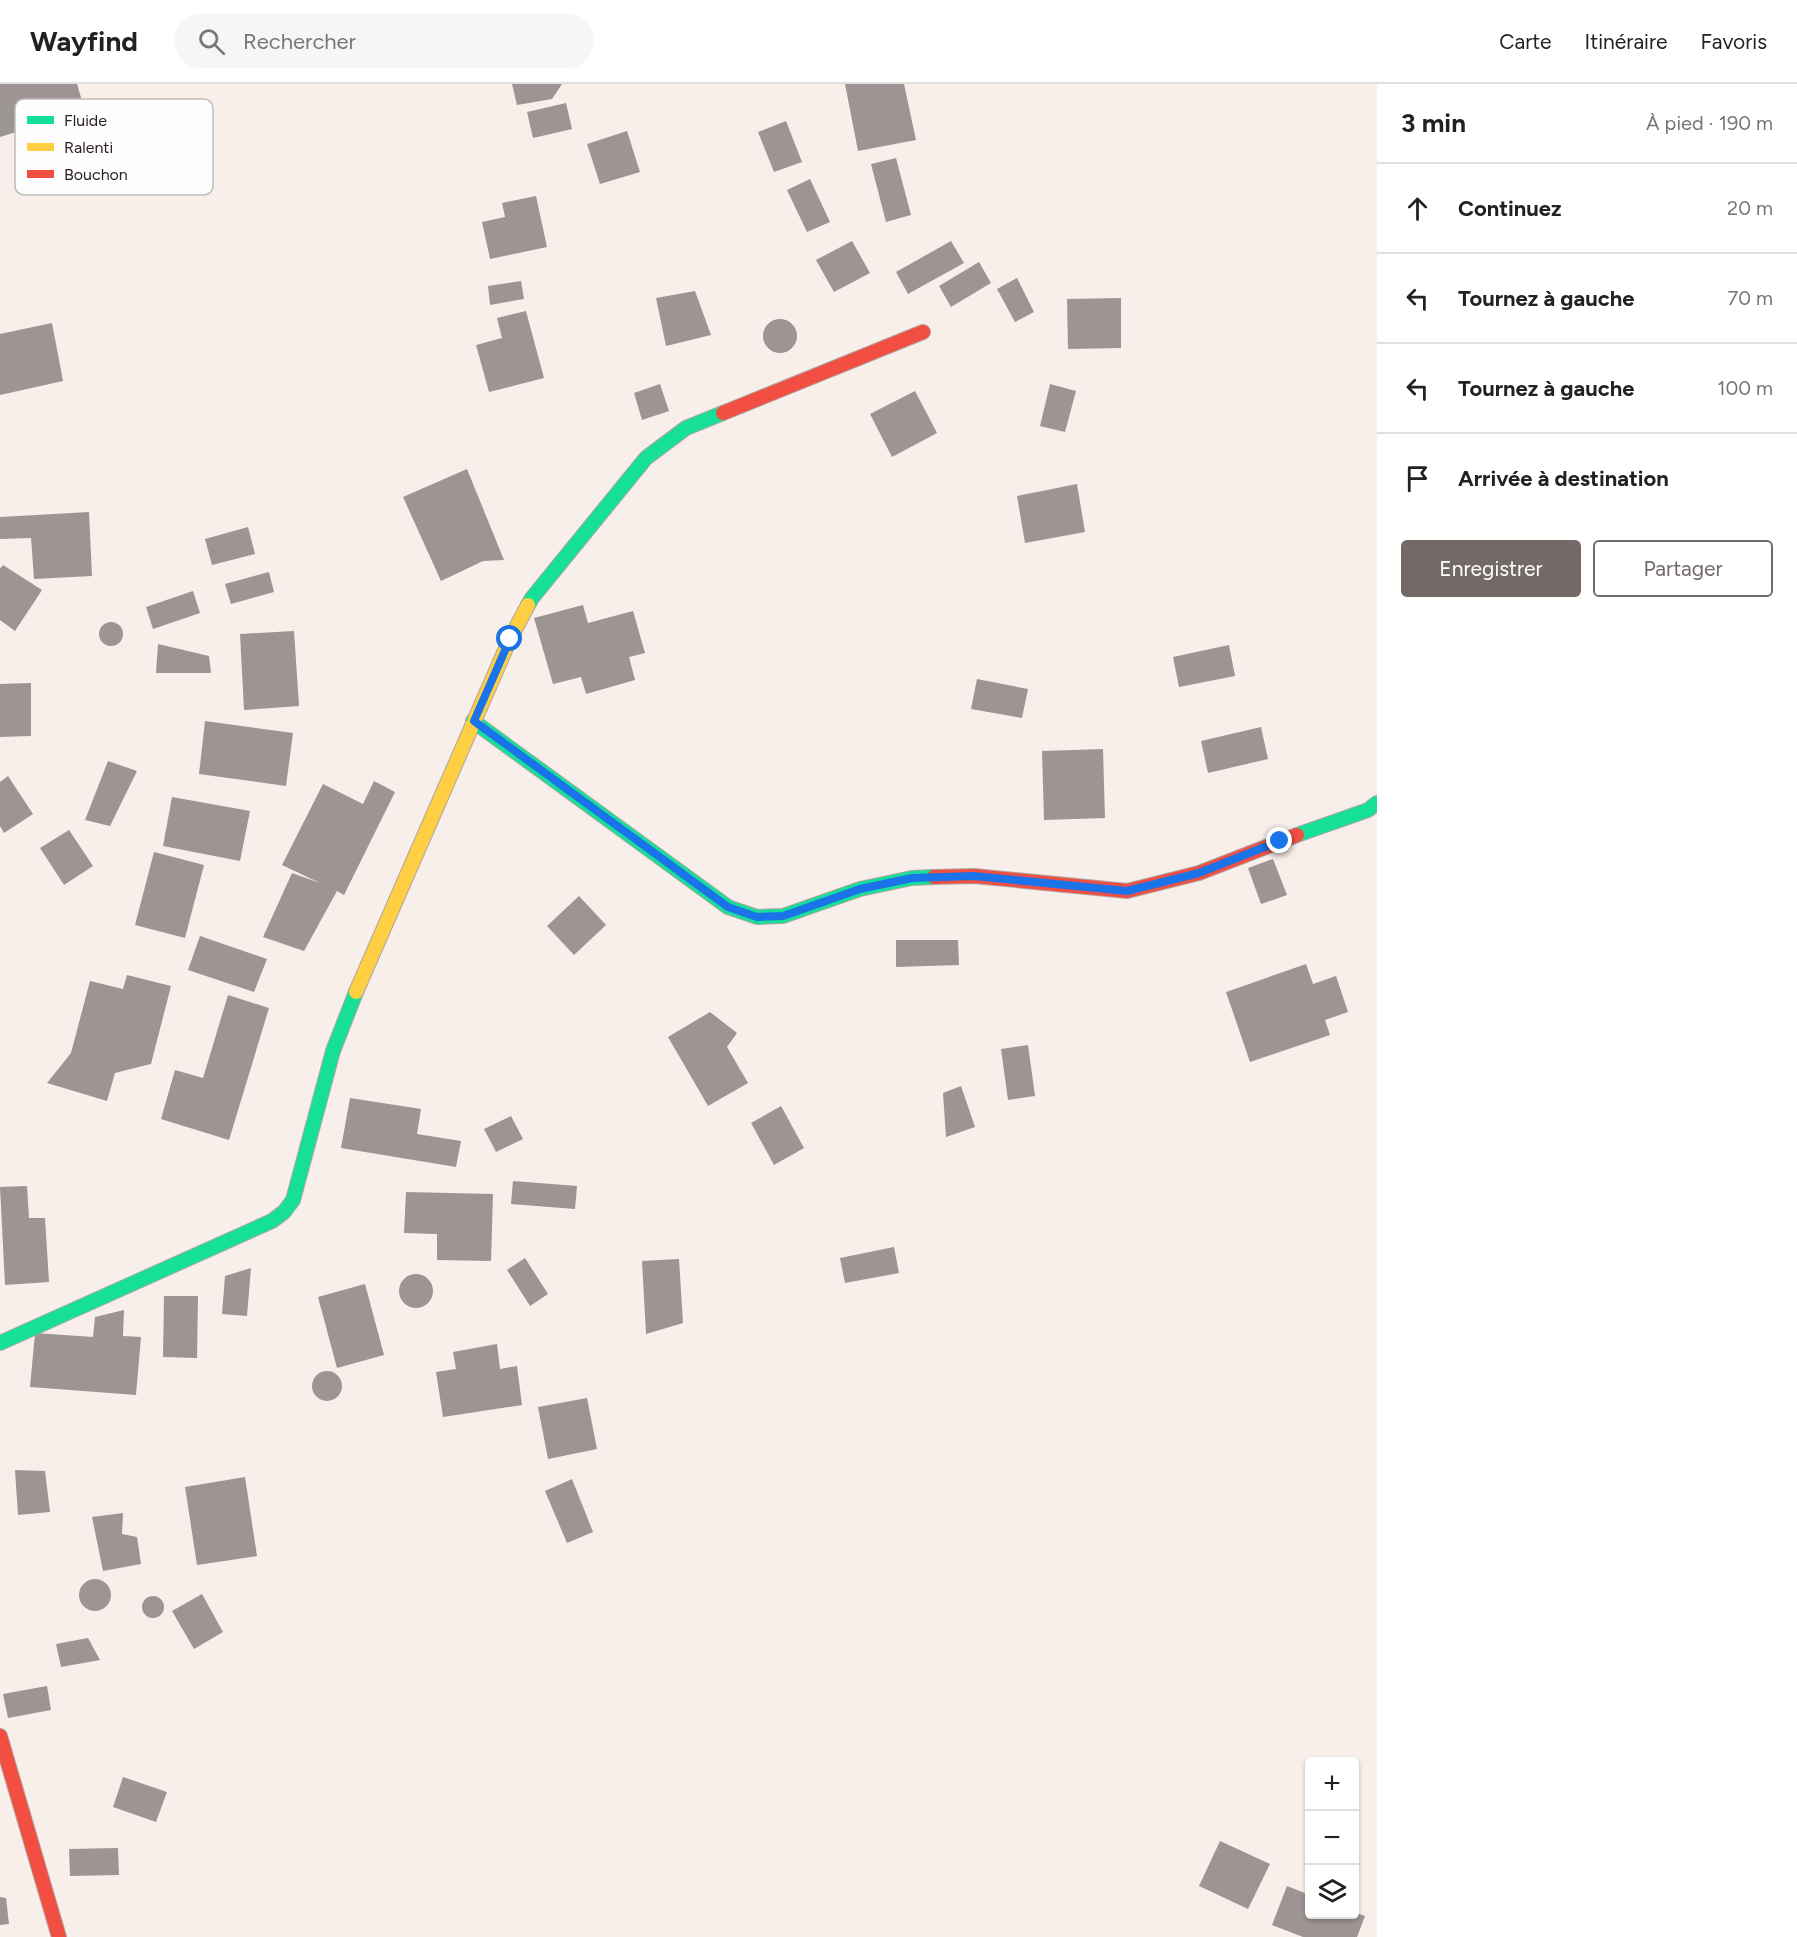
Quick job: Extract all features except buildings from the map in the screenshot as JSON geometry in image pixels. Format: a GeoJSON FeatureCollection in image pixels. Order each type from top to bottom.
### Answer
{"type":"FeatureCollection","features":[{"type":"Feature","properties":{"kind":"street"},"geometry":{"type":"LineString","coordinates":[[0,1343],[272,1221],[284,1212],[293,1200],[333,1051],[369,959],[510,639],[532,598],[646,458],[686,428],[923,332]]}},
{"type":"Feature","properties":{"kind":"street"},"geometry":{"type":"LineString","coordinates":[[474,721],[728,907],[757,917],[783,916],[860,889],[912,878],[974,876],[1127,891],[1199,873],[1368,810],[1377,803]]}},
{"type":"Feature","properties":{"kind":"street"},"geometry":{"type":"LineString","coordinates":[[0,1736],[59,1937]]}},
{"type":"Feature","properties":{"kind":"traffic: fast"},"geometry":{"type":"LineString","coordinates":[[528,605],[646,458],[686,428],[723,413]]}},
{"type":"Feature","properties":{"kind":"traffic: fast"},"geometry":{"type":"LineString","coordinates":[[473,721],[728,907],[757,917],[783,916],[860,889],[912,878],[934,877]]}},
{"type":"Feature","properties":{"kind":"traffic: fast"},"geometry":{"type":"LineString","coordinates":[[1297,835],[1368,810],[1377,803]]}},
{"type":"Feature","properties":{"kind":"traffic: fast"},"geometry":{"type":"LineString","coordinates":[[0,1343],[272,1221],[284,1212],[293,1200],[333,1051],[356,992]]}},
{"type":"Feature","properties":{"kind":"traffic: slow"},"geometry":{"type":"LineString","coordinates":[[356,992],[510,639],[528,605]]}},
{"type":"Feature","properties":{"kind":"traffic: jam"},"geometry":{"type":"LineString","coordinates":[[723,413],[923,332]]}},
{"type":"Feature","properties":{"kind":"traffic: jam"},"geometry":{"type":"LineString","coordinates":[[934,877],[974,876],[1127,891],[1199,873],[1297,835]]}},
{"type":"Feature","properties":{"kind":"traffic: jam"},"geometry":{"type":"LineString","coordinates":[[0,1736],[59,1937]]}},
{"type":"Feature","properties":{"kind":"route"},"geometry":{"type":"LineString","coordinates":[[510,639],[474,721],[728,907],[757,917],[783,916],[860,889],[912,878],[974,876],[1127,891],[1199,873],[1280,841]]}}]}
